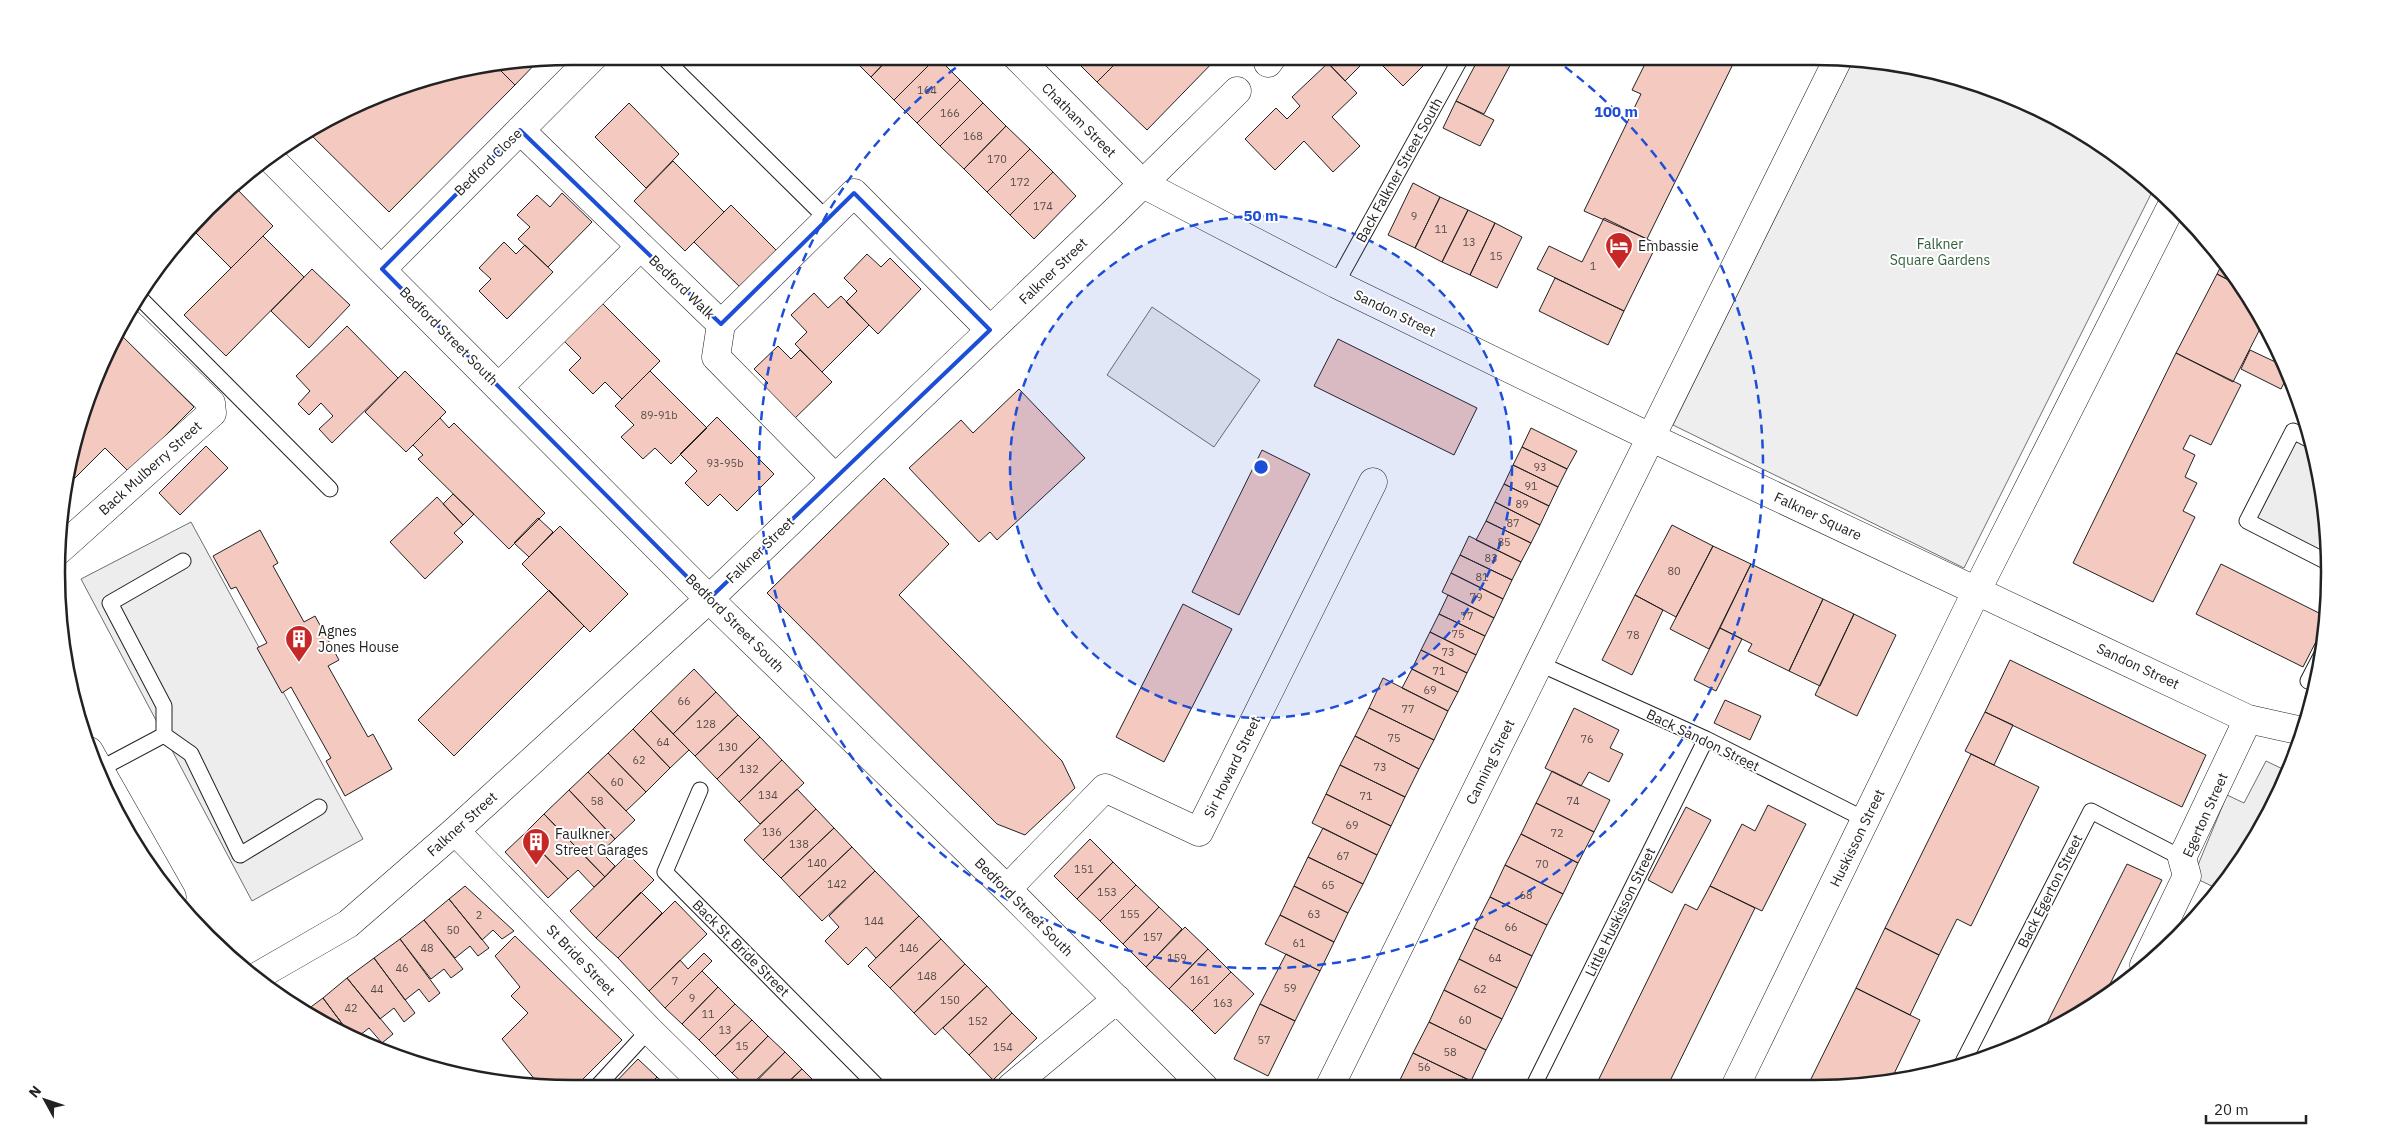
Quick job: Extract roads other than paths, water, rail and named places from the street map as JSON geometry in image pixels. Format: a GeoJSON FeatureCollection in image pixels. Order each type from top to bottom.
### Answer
{"type":"FeatureCollection","features":[{"type":"Feature","properties":{"kind":"street","name":"Bedford Close"},"geometry":{"type":"LineString","coordinates":[[382,269],[585,65]]}},
{"type":"Feature","properties":{"kind":"street","name":"Chatham Street"},"geometry":{"type":"LineString","coordinates":[[1025,65],[1143,184]]}},
{"type":"Feature","properties":{"kind":"street"},"geometry":{"type":"LineString","coordinates":[[1650,437],[1835,66]]}},
{"type":"Feature","properties":{"kind":"street","name":"Falkner Street"},"geometry":{"type":"LineString","coordinates":[[263,974],[348,924],[455,831],[709,599],[1143,184],[1237,91]]}},
{"type":"Feature","properties":{"kind":"street","name":"Bedford Walk"},"geometry":{"type":"LineString","coordinates":[[520,130],[721,324],[716,356],[835,478]]}},
{"type":"Feature","properties":{"kind":"street","name":"Bedford Street South"},"geometry":{"type":"LineString","coordinates":[[275,163],[709,599],[1007,889],[1197,1080]]}},
{"type":"Feature","properties":{"kind":"street","name":"Sandon Street"},"geometry":{"type":"LineString","coordinates":[[1143,184],[1336,284],[1650,437]]}},
{"type":"Feature","properties":{"kind":"street"},"geometry":{"type":"LineString","coordinates":[[721,324],[854,193],[990,330]]}},
{"type":"Feature","properties":{"kind":"street"},"geometry":{"type":"LineString","coordinates":[[1977,590],[2169,211]]}},
{"type":"Feature","properties":{"kind":"street"},"geometry":{"type":"LineString","coordinates":[[499,387],[640,247]]}},
{"type":"Feature","properties":{"kind":"street","name":"Back Mulberry Street"},"geometry":{"type":"LineString","coordinates":[[66,544],[212,412],[211,403],[130,324]]}},
{"type":"Feature","properties":{"kind":"street","name":"Falkner Square"},"geometry":{"type":"LineString","coordinates":[[1650,437],[1977,590]]}},
{"type":"Feature","properties":{"kind":"street","name":"Canning Street"},"geometry":{"type":"LineString","coordinates":[[1333,1080],[1650,437]]}},
{"type":"Feature","properties":{"kind":"street","name":"Sir Howard Street"},"geometry":{"type":"LineString","coordinates":[[1007,889],[1105,788],[1199,832],[1373,482]]}},
{"type":"Feature","properties":{"kind":"street","name":"Sandon Street"},"geometry":{"type":"LineString","coordinates":[[1977,590],[2248,719],[2296,730]]}},
{"type":"Feature","properties":{"kind":"street","name":"Huskisson Street"},"geometry":{"type":"LineString","coordinates":[[1738,1080],[1977,590]]}},
{"type":"Feature","properties":{"kind":"street","name":"Egerton Street"},"geometry":{"type":"LineString","coordinates":[[2150,952],[2187,876],[2182,858],[2248,719]]}},
{"type":"Feature","properties":{"kind":"street","name":"St Bride Street"},"geometry":{"type":"LineString","coordinates":[[455,831],[648,1030],[700,1080]]}},
{"type":"Feature","properties":{"kind":"street"},"geometry":{"type":"LineString","coordinates":[[1019,1080],[1117,999]]}},
{"type":"Feature","properties":{"kind":"lane"},"geometry":{"type":"LineString","coordinates":[[671,65],[827,219]]}},
{"type":"Feature","properties":{"kind":"lane","name":"Back Falkner Street South"},"geometry":{"type":"LineString","coordinates":[[1336,284],[1457,65]]}},
{"type":"Feature","properties":{"kind":"lane"},"geometry":{"type":"LineString","coordinates":[[144,302],[330,490]]}},
{"type":"Feature","properties":{"kind":"lane"},"geometry":{"type":"LineString","coordinates":[[2302,436],[2293,431],[2247,521],[2321,559]]}},
{"type":"Feature","properties":{"kind":"lane"},"geometry":{"type":"LineString","coordinates":[[164,735],[164,706],[110,604],[184,561]]}},
{"type":"Feature","properties":{"kind":"lane","name":"Back Sandon Street"},"geometry":{"type":"LineString","coordinates":[[1538,663],[1706,739],[1866,820]]}},
{"type":"Feature","properties":{"kind":"lane"},"geometry":{"type":"LineString","coordinates":[[2308,680],[2310,676]]}},
{"type":"Feature","properties":{"kind":"lane"},"geometry":{"type":"LineString","coordinates":[[100,758],[164,735]]}},
{"type":"Feature","properties":{"kind":"lane"},"geometry":{"type":"LineString","coordinates":[[164,735],[191,754],[240,855],[319,807]]}},
{"type":"Feature","properties":{"kind":"lane","name":"Little Huskisson Street"},"geometry":{"type":"LineString","coordinates":[[1537,1080],[1706,739]]}},
{"type":"Feature","properties":{"kind":"lane","name":"Back St. Bride Street"},"geometry":{"type":"LineString","coordinates":[[700,790],[665,872],[871,1080]]}},
{"type":"Feature","properties":{"kind":"lane","name":"Back Egerton Street"},"geometry":{"type":"LineString","coordinates":[[1966,1056],[2091,811],[2182,858]]}},
{"type":"Feature","properties":{"kind":"lane"},"geometry":{"type":"LineString","coordinates":[[603,1080],[648,1030]]}},
{"type":"Feature","properties":{"kind":"place","name":"Embassie"},"geometry":{"type":"Point","coordinates":[1619,270]}},
{"type":"Feature","properties":{"kind":"place","name":"Agnes Jones House"},"geometry":{"type":"Point","coordinates":[299,663]}},
{"type":"Feature","properties":{"kind":"place","name":"Faulkner Street Garages"},"geometry":{"type":"Point","coordinates":[536,866]}},
{"type":"Feature","properties":{"kind":"park label","name":"Falkner Square Gardens"},"geometry":{"type":"Point","coordinates":[1940,252]}}]}
